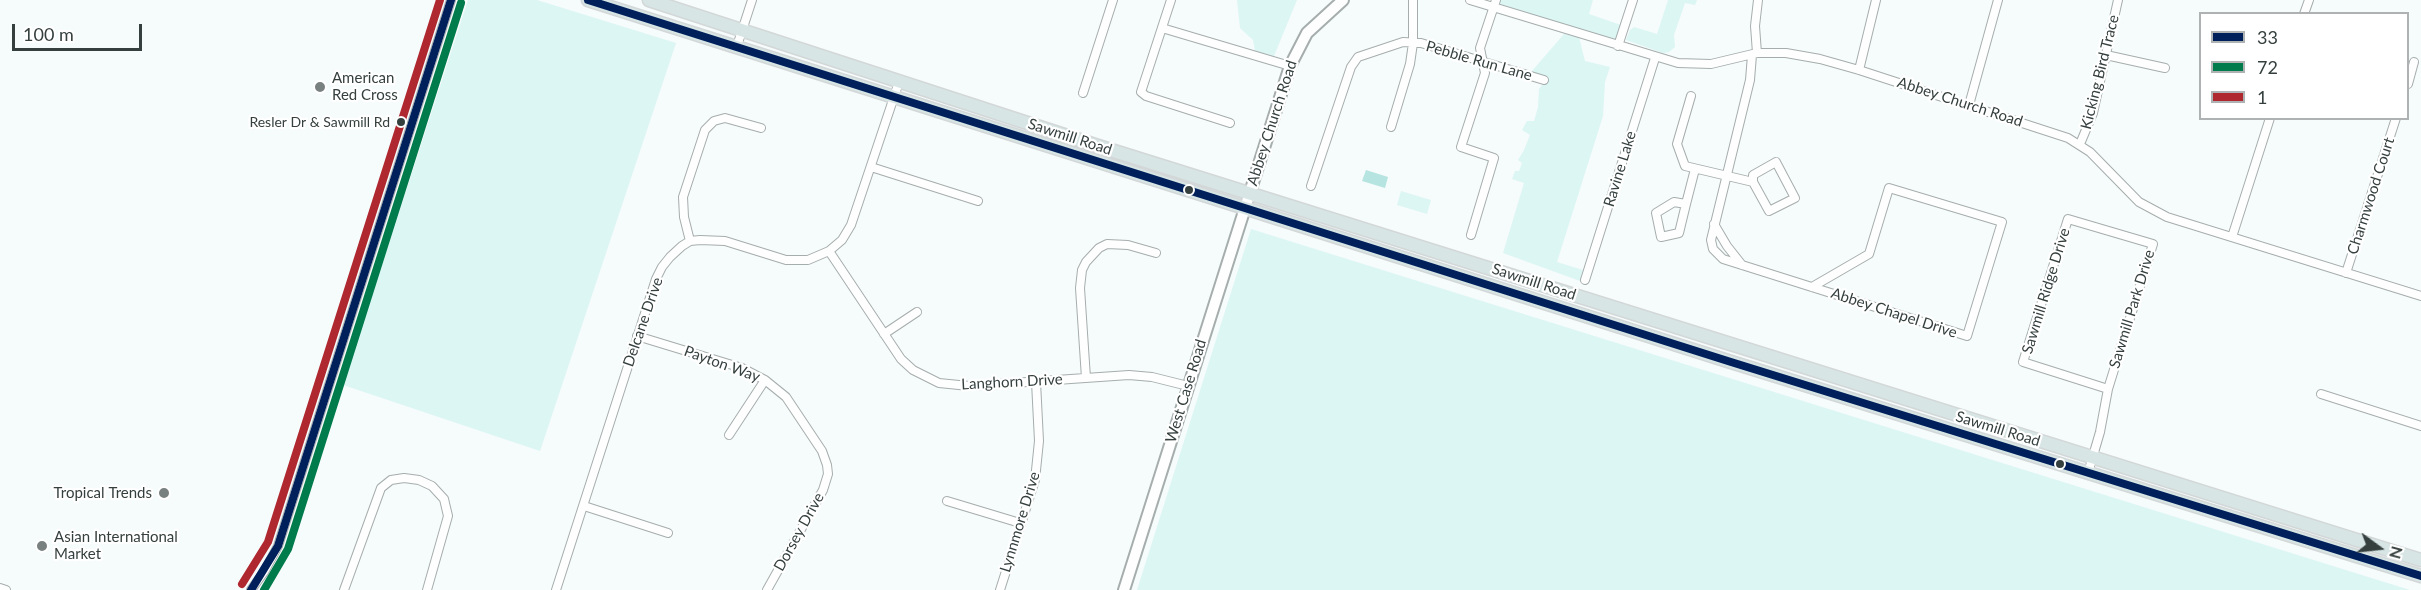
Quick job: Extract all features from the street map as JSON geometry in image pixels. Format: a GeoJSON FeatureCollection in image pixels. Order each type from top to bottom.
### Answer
{"type":"FeatureCollection","features":[{"type":"Feature","properties":{"kind":"main road","name":"Sawmill Road"},"geometry":{"type":"LineString","coordinates":[[588,0],[2421,576]]}},
{"type":"Feature","properties":{"kind":"main road","name":"Sawmill Road"},"geometry":{"type":"LineString","coordinates":[[649,0],[1249,193],[2421,560]]}},
{"type":"Feature","properties":{"kind":"main road","name":"Abbey Church Road"},"geometry":{"type":"LineString","coordinates":[[1249,193],[1290,66],[1307,33],[1343,0]]}},
{"type":"Feature","properties":{"kind":"main road","name":"West Case Road"},"geometry":{"type":"LineString","coordinates":[[1124,590],[1249,193]]}},
{"type":"Feature","properties":{"kind":"street"},"geometry":{"type":"LineString","coordinates":[[250,590],[264,572],[278,546],[451,0]]}},
{"type":"Feature","properties":{"kind":"street"},"geometry":{"type":"LineString","coordinates":[[737,46],[752,0]]}},
{"type":"Feature","properties":{"kind":"street"},"geometry":{"type":"LineString","coordinates":[[1083,93],[1113,0]]}},
{"type":"Feature","properties":{"kind":"street"},"geometry":{"type":"LineString","coordinates":[[1171,0],[1142,92],[1146,96],[1230,123]]}},
{"type":"Feature","properties":{"kind":"street","name":"Pebble Run Lane"},"geometry":{"type":"LineString","coordinates":[[1391,127],[1410,64],[1413,43],[1413,0]]}},
{"type":"Feature","properties":{"kind":"street","name":"Abbey Church Road"},"geometry":{"type":"LineString","coordinates":[[1470,0],[1495,4],[1654,58],[1678,63],[1697,65],[1723,63],[1755,54],[1799,54],[1859,70],[2052,131],[2080,144],[2100,161],[2126,192],[2167,218],[2421,296]]}},
{"type":"Feature","properties":{"kind":"street"},"geometry":{"type":"LineString","coordinates":[[1618,46],[1633,0]]}},
{"type":"Feature","properties":{"kind":"street","name":"Abbey Chapel Drive"},"geometry":{"type":"LineString","coordinates":[[1758,0],[1755,54],[1750,80],[1711,240],[1717,255],[1723,259],[1967,336],[2002,222],[1889,188],[1869,254],[1812,286]]}},
{"type":"Feature","properties":{"kind":"street"},"geometry":{"type":"LineString","coordinates":[[1859,70],[1876,0]]}},
{"type":"Feature","properties":{"kind":"street"},"geometry":{"type":"LineString","coordinates":[[1969,105],[1998,0]]}},
{"type":"Feature","properties":{"kind":"street","name":"Kicking Bird Trace"},"geometry":{"type":"LineString","coordinates":[[2080,144],[2093,113],[2118,0]]}},
{"type":"Feature","properties":{"kind":"street"},"geometry":{"type":"LineString","coordinates":[[1471,235],[1494,158],[1461,147],[1485,73],[1480,48],[1495,4]]}},
{"type":"Feature","properties":{"kind":"street"},"geometry":{"type":"LineString","coordinates":[[1162,28],[1290,66]]}},
{"type":"Feature","properties":{"kind":"street","name":"Pebble Run Lane"},"geometry":{"type":"LineString","coordinates":[[1311,186],[1353,61],[1358,57],[1403,42],[1421,43],[1544,80]]}},
{"type":"Feature","properties":{"kind":"street"},"geometry":{"type":"LineString","coordinates":[[2106,55],[2165,68]]}},
{"type":"Feature","properties":{"kind":"street","name":"Ravine Lake"},"geometry":{"type":"LineString","coordinates":[[1585,280],[1654,58]]}},
{"type":"Feature","properties":{"kind":"street"},"geometry":{"type":"LineString","coordinates":[[2409,80],[2414,62]]}},
{"type":"Feature","properties":{"kind":"street"},"geometry":{"type":"LineString","coordinates":[[761,128],[725,118],[714,122],[705,130],[683,197],[684,217],[690,241],[713,239],[786,260],[808,260],[829,251],[842,240],[851,225],[899,82]]}},
{"type":"Feature","properties":{"kind":"street"},"geometry":{"type":"LineString","coordinates":[[1691,96],[1677,144],[1685,166],[1754,182]]}},
{"type":"Feature","properties":{"kind":"street"},"geometry":{"type":"LineString","coordinates":[[2232,237],[2269,120]]}},
{"type":"Feature","properties":{"kind":"street","name":"Charmwood Court"},"geometry":{"type":"LineString","coordinates":[[2346,273],[2395,120]]}},
{"type":"Feature","properties":{"kind":"street"},"geometry":{"type":"LineString","coordinates":[[1776,162],[1795,198],[1769,211],[1754,182],[1753,175],[1776,162]]}},
{"type":"Feature","properties":{"kind":"street"},"geometry":{"type":"LineString","coordinates":[[871,167],[978,201]]}},
{"type":"Feature","properties":{"kind":"street"},"geometry":{"type":"LineString","coordinates":[[1686,204],[1674,202],[1656,213],[1661,237],[1679,233],[1695,169]]}},
{"type":"Feature","properties":{"kind":"street","name":"Sawmill Park Drive"},"geometry":{"type":"LineString","coordinates":[[2068,219],[2153,244],[2108,389],[2100,432],[2088,473]]}},
{"type":"Feature","properties":{"kind":"street","name":"Sawmill Ridge Drive"},"geometry":{"type":"LineString","coordinates":[[2024,362],[2068,219]]}},
{"type":"Feature","properties":{"kind":"street"},"geometry":{"type":"LineString","coordinates":[[1714,224],[1723,240],[1743,265]]}},
{"type":"Feature","properties":{"kind":"street","name":"Delcane Drive"},"geometry":{"type":"LineString","coordinates":[[556,590],[656,279],[670,257],[690,241]]}},
{"type":"Feature","properties":{"kind":"street"},"geometry":{"type":"LineString","coordinates":[[1086,378],[1080,288],[1082,270],[1086,262],[1099,248],[1107,244],[1128,245],[1156,253]]}},
{"type":"Feature","properties":{"kind":"street","name":"Langhorn Drive"},"geometry":{"type":"LineString","coordinates":[[829,251],[907,365],[926,378],[939,383],[969,386],[1086,378],[1152,377],[1188,386]]}},
{"type":"Feature","properties":{"kind":"street"},"geometry":{"type":"LineString","coordinates":[[884,334],[917,312]]}},
{"type":"Feature","properties":{"kind":"street","name":"Payton Way"},"geometry":{"type":"LineString","coordinates":[[638,336],[742,368],[765,380],[786,397],[814,440]]}},
{"type":"Feature","properties":{"kind":"street","name":"Sawmill Park Drive"},"geometry":{"type":"LineString","coordinates":[[2024,362],[2108,389]]}},
{"type":"Feature","properties":{"kind":"street"},"geometry":{"type":"LineString","coordinates":[[729,435],[765,380]]}},
{"type":"Feature","properties":{"kind":"street","name":"Lynnmore Drive"},"geometry":{"type":"LineString","coordinates":[[999,590],[1035,480],[1038,459],[1036,382]]}},
{"type":"Feature","properties":{"kind":"street"},"geometry":{"type":"LineString","coordinates":[[2321,394],[2421,426]]}},
{"type":"Feature","properties":{"kind":"street","name":"Dorsey Drive"},"geometry":{"type":"LineString","coordinates":[[767,590],[826,482],[827,465],[814,440]]}},
{"type":"Feature","properties":{"kind":"street"},"geometry":{"type":"LineString","coordinates":[[344,590],[381,488],[391,480],[404,478],[419,480],[432,486],[444,499],[448,516],[427,590]]}},
{"type":"Feature","properties":{"kind":"street"},"geometry":{"type":"LineString","coordinates":[[947,501],[1020,523]]}},
{"type":"Feature","properties":{"kind":"street"},"geometry":{"type":"LineString","coordinates":[[584,506],[668,533]]}},
{"type":"Feature","properties":{"kind":"street"},"geometry":{"type":"LineString","coordinates":[[0,588],[6,590]]}},
{"type":"Feature","properties":{"kind":"shaded area"},"geometry":{"type":"Polygon","coordinates":[[[468,0],[537,0],[676,43],[540,451],[343,385],[468,0]]]}},
{"type":"Feature","properties":{"kind":"shaded area"},"geometry":{"type":"Polygon","coordinates":[[[1237,0],[1297,0],[1274,56],[1255,51],[1253,40],[1240,28],[1237,0]]]}},
{"type":"Feature","properties":{"kind":"shaded area"},"geometry":{"type":"Polygon","coordinates":[[[1501,0],[1593,0],[1589,14],[1621,25],[1616,41],[1500,4],[1501,0]]]}},
{"type":"Feature","properties":{"kind":"shaded area"},"geometry":{"type":"Polygon","coordinates":[[[1668,0],[1697,0],[1695,5],[1685,3],[1674,35],[1675,47],[1663,53],[1626,40],[1630,30],[1634,27],[1657,34],[1668,0]]]}},
{"type":"Feature","properties":{"kind":"shaded area"},"geometry":{"type":"Polygon","coordinates":[[[1564,34],[1579,37],[1585,61],[1610,67],[1605,82],[1603,116],[1557,262],[1583,270],[1580,281],[1503,253],[1524,183],[1512,179],[1515,171],[1519,171],[1522,163],[1518,160],[1530,135],[1522,130],[1527,121],[1534,121],[1539,89],[1546,79],[1532,71],[1564,34]]]}},
{"type":"Feature","properties":{"kind":"shaded area"},"geometry":{"type":"Polygon","coordinates":[[[1401,191],[1431,200],[1427,214],[1397,205],[1401,191]]]}},
{"type":"Feature","properties":{"kind":"shaded area"},"geometry":{"type":"Polygon","coordinates":[[[1251,229],[1392,273],[2410,590],[1137,590],[1251,229]]]}},
{"type":"Feature","properties":{"kind":"water"},"geometry":{"type":"Polygon","coordinates":[[[1366,170],[1388,177],[1385,188],[1362,181],[1366,170]]]}},
{"type":"Feature","properties":{"kind":"transit line","name":"1"},"geometry":{"type":"LineString","coordinates":[[242,584],[268,542],[440,0]]}},
{"type":"Feature","properties":{"kind":"transit line","name":"33"},"geometry":{"type":"LineString","coordinates":[[251,590],[278,546],[451,0]]}},
{"type":"Feature","properties":{"kind":"transit line","name":"33"},"geometry":{"type":"LineString","coordinates":[[588,0],[1731,362],[2421,576]]}},
{"type":"Feature","properties":{"kind":"transit line","name":"72"},"geometry":{"type":"LineString","coordinates":[[264,590],[288,549],[461,3]]}},
{"type":"Feature","properties":{"kind":"place","name":"American Red Cross"},"geometry":{"type":"Point","coordinates":[320,87]}},
{"type":"Feature","properties":{"kind":"place","name":"Resler Dr & Sawmill Rd"},"geometry":{"type":"Point","coordinates":[401,122]}},
{"type":"Feature","properties":{"kind":"place","name":"Tropical Trends"},"geometry":{"type":"Point","coordinates":[164,493]}},
{"type":"Feature","properties":{"kind":"place","name":"Asian International Market"},"geometry":{"type":"Point","coordinates":[42,546]}}]}
